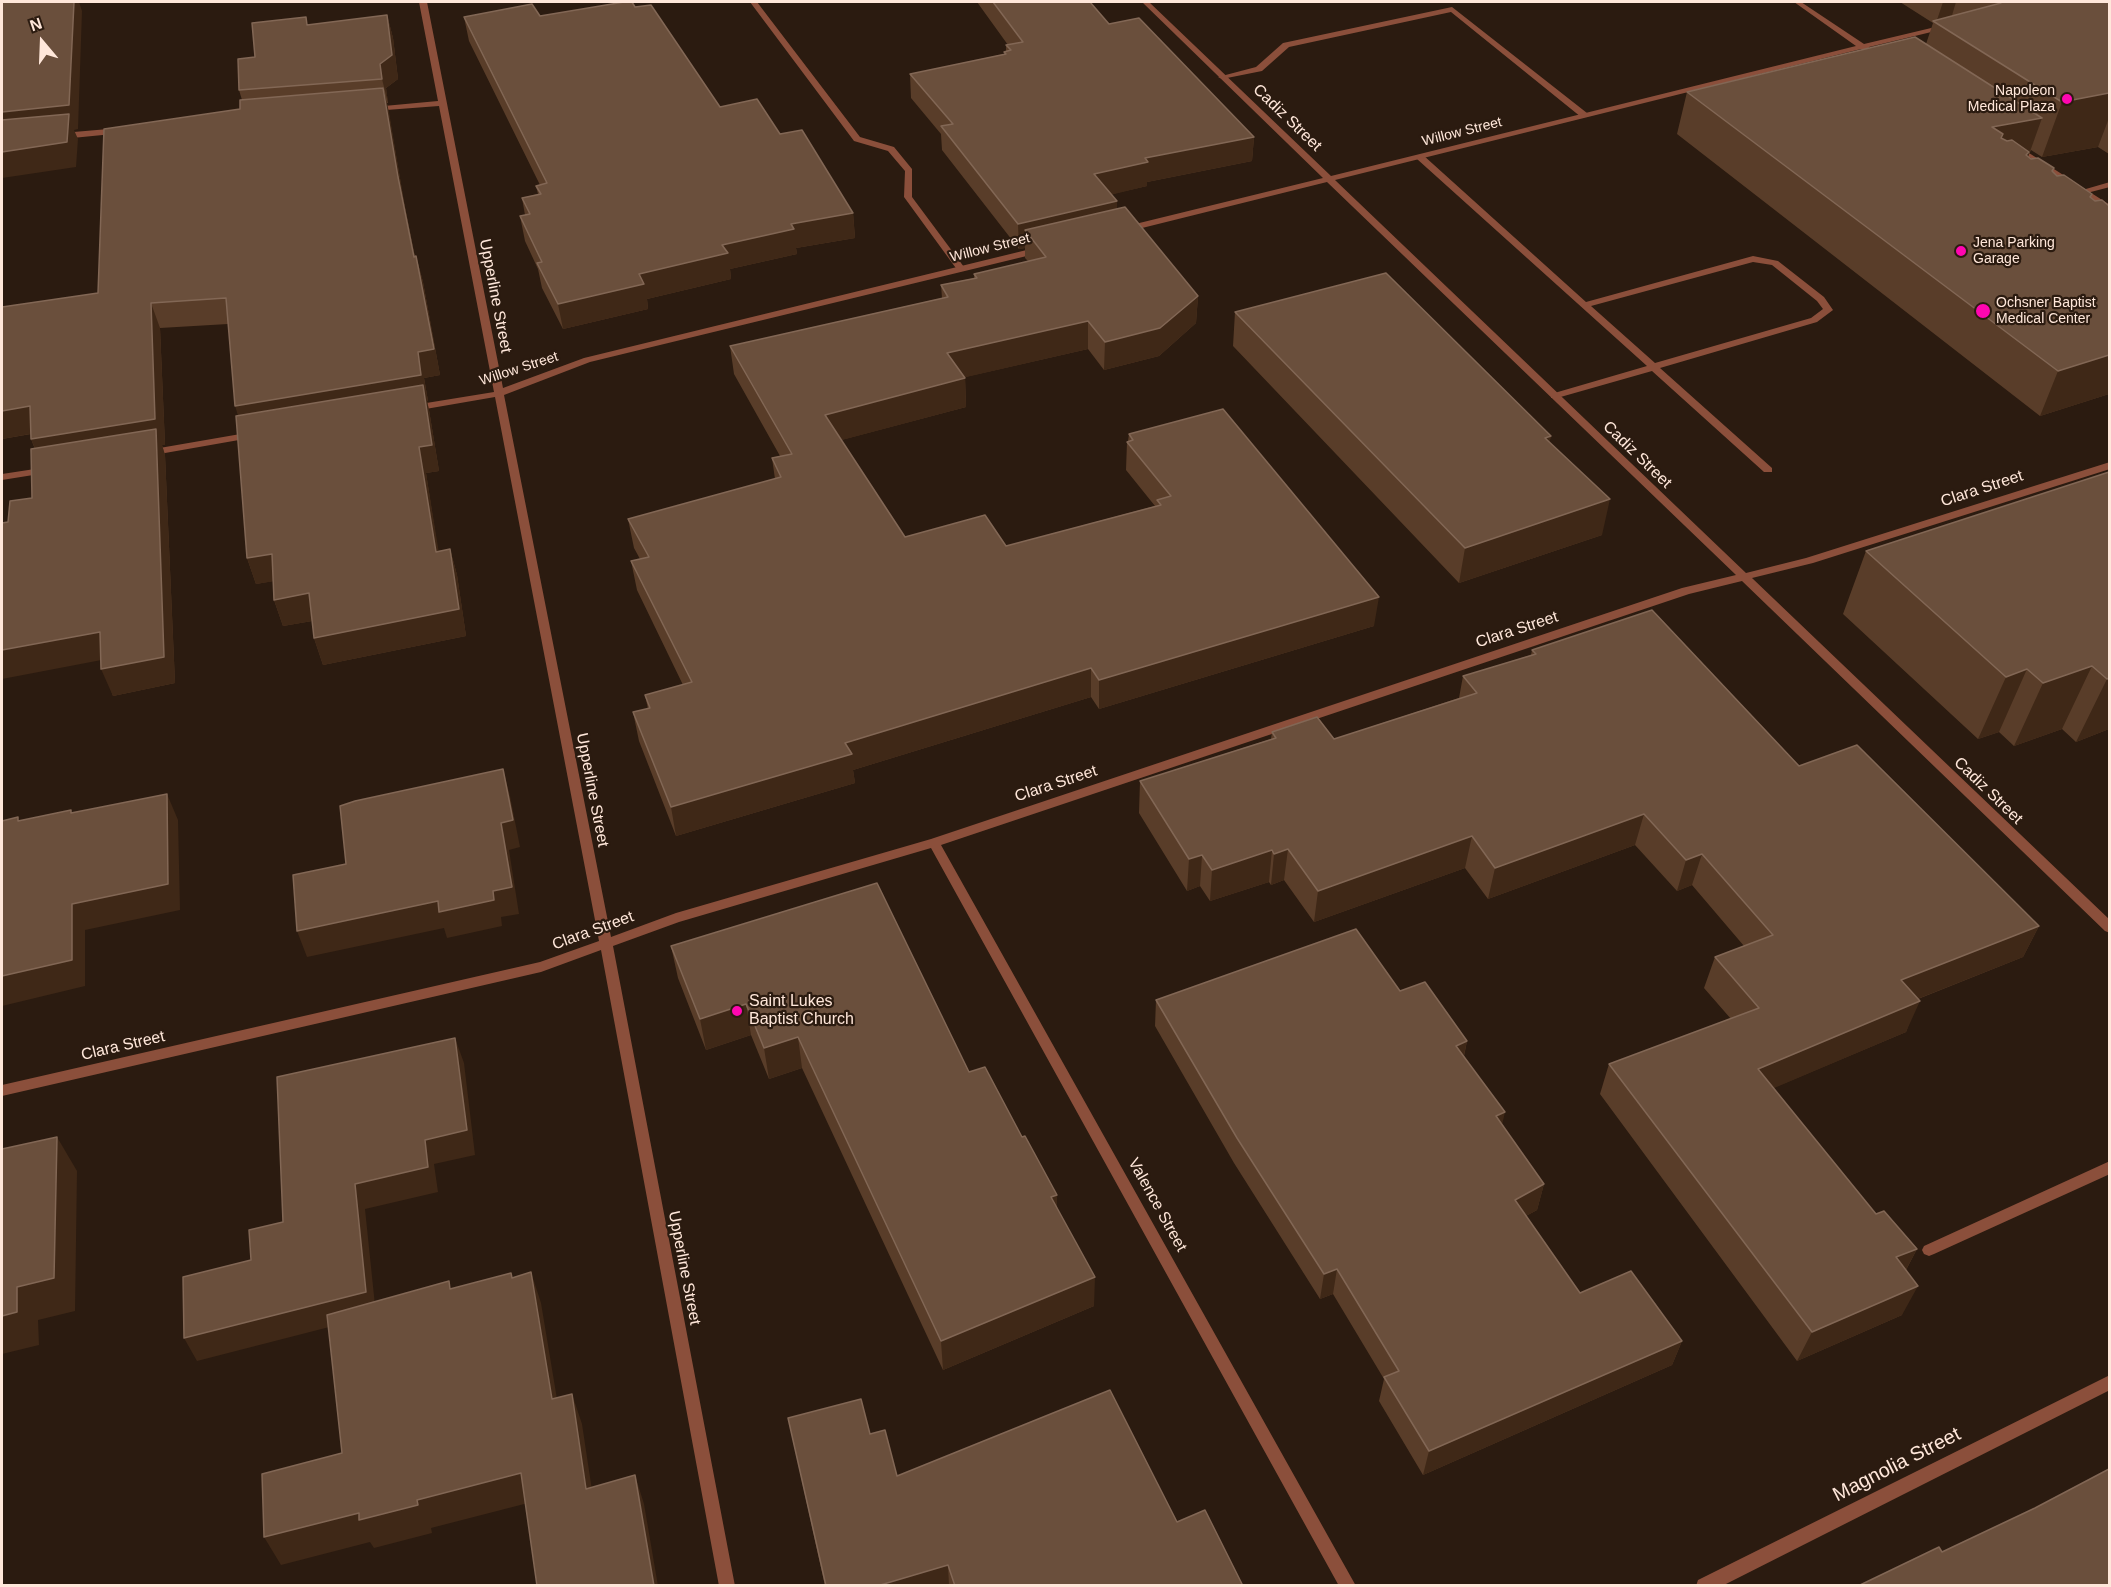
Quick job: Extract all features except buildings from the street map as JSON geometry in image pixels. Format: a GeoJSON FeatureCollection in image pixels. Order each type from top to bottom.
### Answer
{"type":"FeatureCollection","features":[{"type":"Feature","properties":{"kind":"street","name":"Upperline Street"},"geometry":{"type":"LineString","coordinates":[[423,2],[497,394],[606,944],[727,1586]]}},
{"type":"Feature","properties":{"kind":"street"},"geometry":{"type":"LineString","coordinates":[[753,2],[857,139],[891,149],[909,171],[908,197],[961,269]]}},
{"type":"Feature","properties":{"kind":"street","name":"Cadiz Street"},"geometry":{"type":"LineString","coordinates":[[1145,2],[2109,928]]}},
{"type":"Feature","properties":{"kind":"street"},"geometry":{"type":"LineString","coordinates":[[1797,2],[1871,52]]}},
{"type":"Feature","properties":{"kind":"street"},"geometry":{"type":"LineString","coordinates":[[1222,76],[1259,69],[1286,45],[1452,9],[1584,115]]}},
{"type":"Feature","properties":{"kind":"street","name":"Willow Street"},"geometry":{"type":"LineString","coordinates":[[1111,233],[1952,25]]}},
{"type":"Feature","properties":{"kind":"street"},"geometry":{"type":"LineString","coordinates":[[366,109],[441,103]]}},
{"type":"Feature","properties":{"kind":"street"},"geometry":{"type":"LineString","coordinates":[[49,137],[131,130]]}},
{"type":"Feature","properties":{"kind":"street"},"geometry":{"type":"LineString","coordinates":[[2006,141],[2109,209]]}},
{"type":"Feature","properties":{"kind":"street"},"geometry":{"type":"LineString","coordinates":[[1420,156],[1768,470]]}},
{"type":"Feature","properties":{"kind":"street"},"geometry":{"type":"LineString","coordinates":[[2034,169],[2045,166]]}},
{"type":"Feature","properties":{"kind":"street"},"geometry":{"type":"LineString","coordinates":[[2059,185],[2069,182]]}},
{"type":"Feature","properties":{"kind":"street"},"geometry":{"type":"LineString","coordinates":[[2083,191],[2109,184]]}},
{"type":"Feature","properties":{"kind":"street"},"geometry":{"type":"LineString","coordinates":[[2084,202],[2095,199]]}},
{"type":"Feature","properties":{"kind":"street","name":"Willow Street"},"geometry":{"type":"LineString","coordinates":[[407,409],[497,394],[586,360],[1053,247]]}},
{"type":"Feature","properties":{"kind":"street"},"geometry":{"type":"LineString","coordinates":[[1554,396],[1814,320],[1828,310],[1821,299],[1775,263],[1753,259],[1584,304]]}},
{"type":"Feature","properties":{"kind":"street"},"geometry":{"type":"LineString","coordinates":[[141,454],[268,433]]}},
{"type":"Feature","properties":{"kind":"street","name":"Clara Street"},"geometry":{"type":"LineString","coordinates":[[2,1091],[541,967],[676,918],[934,843],[1686,591],[1809,561],[2109,465]]}},
{"type":"Feature","properties":{"kind":"street"},"geometry":{"type":"LineString","coordinates":[[2,477],[59,468]]}},
{"type":"Feature","properties":{"kind":"street","name":"Valence Street"},"geometry":{"type":"LineString","coordinates":[[934,843],[1348,1586]]}},
{"type":"Feature","properties":{"kind":"street"},"geometry":{"type":"LineString","coordinates":[[1929,1250],[2109,1167]]}},
{"type":"Feature","properties":{"kind":"street","name":"Magnolia Street"},"geometry":{"type":"LineString","coordinates":[[1704,1586],[2109,1382]]}},
{"type":"Feature","properties":{"kind":"place","name":"Napoleon Medical Plaza"},"geometry":{"type":"Point","coordinates":[2067,99]}},
{"type":"Feature","properties":{"kind":"place","name":"Jena Parking Garage"},"geometry":{"type":"Point","coordinates":[1961,251]}},
{"type":"Feature","properties":{"kind":"place","name":"Ochsner Baptist Medical Center"},"geometry":{"type":"Point","coordinates":[1983,311]}},
{"type":"Feature","properties":{"kind":"place","name":"Saint Lukes Baptist Church"},"geometry":{"type":"Point","coordinates":[737,1011]}}]}
